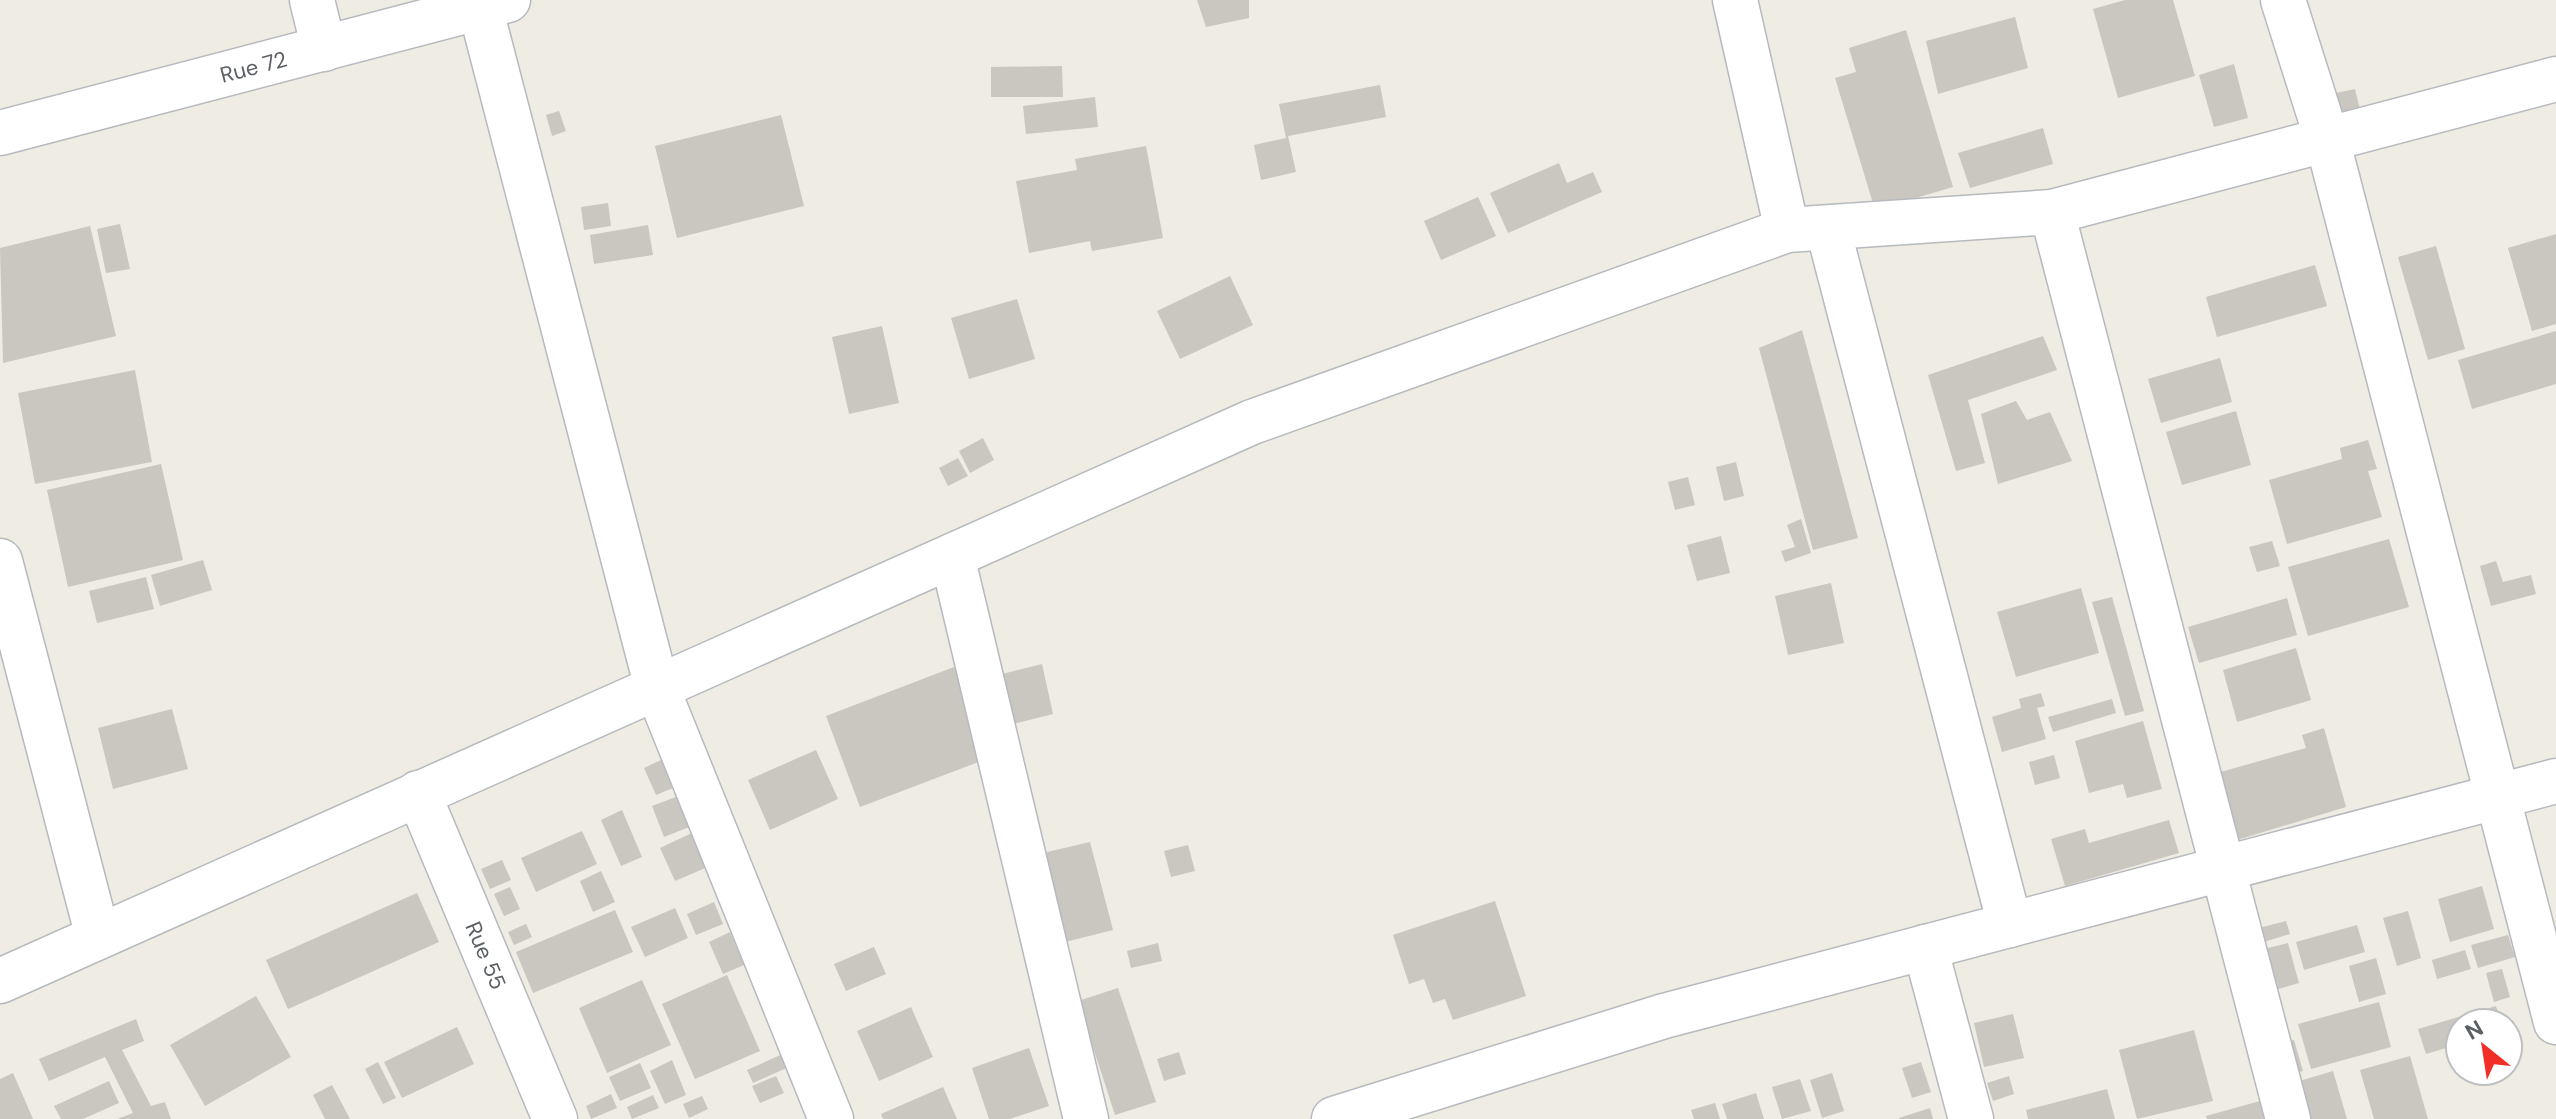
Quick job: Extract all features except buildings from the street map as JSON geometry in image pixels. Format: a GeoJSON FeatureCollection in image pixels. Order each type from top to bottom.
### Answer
{"type":"FeatureCollection","features":[{"type":"Feature","properties":{"kind":"street"},"geometry":{"type":"LineString","coordinates":[[312,0],[324,49]]}},
{"type":"Feature","properties":{"kind":"street"},"geometry":{"type":"LineString","coordinates":[[1735,0],[1807,230],[2010,925]]}},
{"type":"Feature","properties":{"kind":"street"},"geometry":{"type":"LineString","coordinates":[[2283,0],[2327,139],[2556,1022]]}},
{"type":"Feature","properties":{"kind":"street"},"geometry":{"type":"LineString","coordinates":[[494,4],[657,688],[831,1119]]}},
{"type":"Feature","properties":{"kind":"street","name":"Rue 72"},"geometry":{"type":"LineString","coordinates":[[0,133],[494,4]]}},
{"type":"Feature","properties":{"kind":"street"},"geometry":{"type":"LineString","coordinates":[[0,981],[1252,422],[1807,230],[2052,212],[2556,79]]}},
{"type":"Feature","properties":{"kind":"street"},"geometry":{"type":"LineString","coordinates":[[2052,212],[2288,1119]]}},
{"type":"Feature","properties":{"kind":"street"},"geometry":{"type":"LineString","coordinates":[[952,556],[1086,1119]]}},
{"type":"Feature","properties":{"kind":"street"},"geometry":{"type":"LineString","coordinates":[[0,561],[98,937]]}},
{"type":"Feature","properties":{"kind":"street"},"geometry":{"type":"LineString","coordinates":[[1334,1119],[1664,1016],[2556,781]]}},
{"type":"Feature","properties":{"kind":"street","name":"Rue 55"},"geometry":{"type":"LineString","coordinates":[[418,793],[555,1119]]}},
{"type":"Feature","properties":{"kind":"street"},"geometry":{"type":"LineString","coordinates":[[1925,947],[1971,1119]]}}]}
